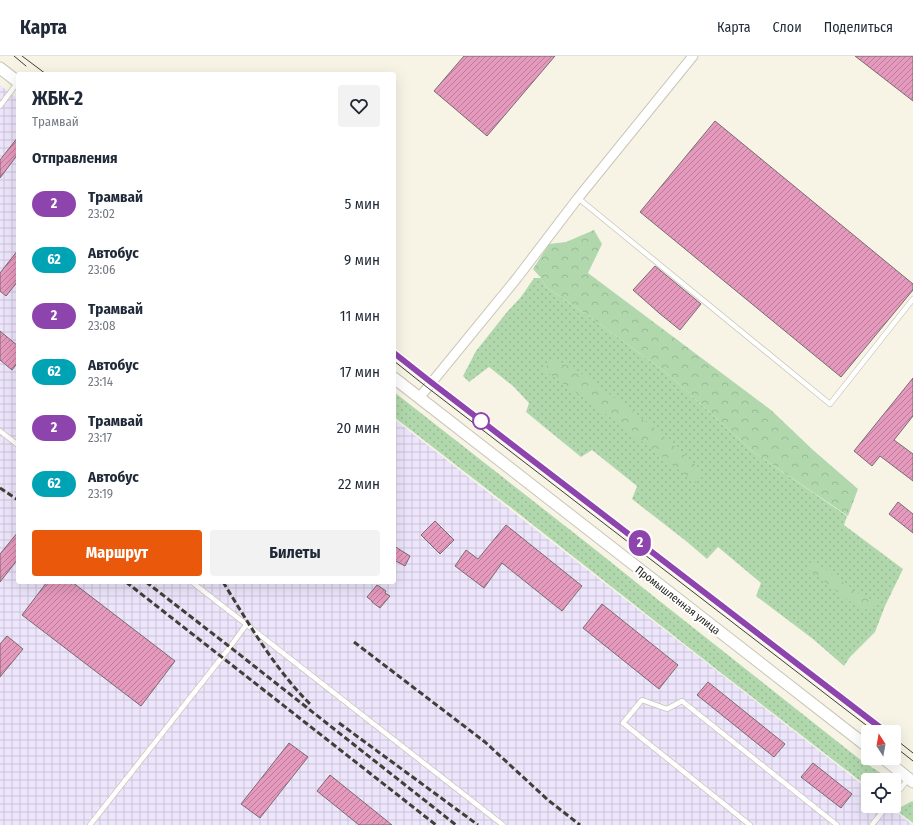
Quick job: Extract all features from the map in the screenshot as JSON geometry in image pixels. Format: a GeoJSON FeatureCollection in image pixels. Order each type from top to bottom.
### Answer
{"type":"FeatureCollection","features":[{"type":"Feature","properties":{"kind":"street"},"geometry":{"type":"LineString","coordinates":[[419,398],[517,278],[578,198],[693,56]]}},
{"type":"Feature","properties":{"kind":"street"},"geometry":{"type":"LineString","coordinates":[[0,68],[16,80]]}},
{"type":"Feature","properties":{"kind":"street","name":"Промышленная улица"},"geometry":{"type":"LineString","coordinates":[[396,380],[861,742]]}},
{"type":"Feature","properties":{"kind":"street"},"geometry":{"type":"LineString","coordinates":[[892,765],[911,780]]}},
{"type":"Feature","properties":{"kind":"lane"},"geometry":{"type":"LineString","coordinates":[[0,106],[16,85]]}},
{"type":"Feature","properties":{"kind":"lane"},"geometry":{"type":"LineString","coordinates":[[578,198],[830,404],[913,299]]}},
{"type":"Feature","properties":{"kind":"lane"},"geometry":{"type":"LineString","coordinates":[[0,430],[16,443]]}},
{"type":"Feature","properties":{"kind":"lane"},"geometry":{"type":"LineString","coordinates":[[195,584],[503,825]]}},
{"type":"Feature","properties":{"kind":"lane"},"geometry":{"type":"LineString","coordinates":[[90,825],[246,625]]}},
{"type":"Feature","properties":{"kind":"lane"},"geometry":{"type":"LineString","coordinates":[[750,825],[622,723],[642,700],[667,709],[682,701],[837,825]]}},
{"type":"Feature","properties":{"kind":"lane"},"geometry":{"type":"LineString","coordinates":[[901,790],[911,780]]}},
{"type":"Feature","properties":{"kind":"lane"},"geometry":{"type":"LineString","coordinates":[[872,825],[881,813]]}},
{"type":"Feature","properties":{"kind":"shaded area"},"geometry":{"type":"Polygon","coordinates":[[[0,85],[16,97],[16,584],[396,584],[396,421],[861,784],[861,813],[898,813],[913,825],[0,825],[0,85]]]}},
{"type":"Feature","properties":{"kind":"green space"},"geometry":{"type":"Polygon","coordinates":[[[594,230],[602,244],[588,273],[771,410],[813,450],[858,489],[848,516],[752,451],[668,374],[593,319],[546,287],[541,278],[533,269],[549,244],[566,242],[594,230]]]}},
{"type":"Feature","properties":{"kind":"green space"},"geometry":{"type":"Polygon","coordinates":[[[534,278],[541,278],[546,287],[593,319],[668,374],[752,451],[847,516],[844,525],[903,569],[885,606],[875,632],[850,657],[844,666],[813,639],[756,596],[761,583],[718,547],[707,559],[632,499],[637,486],[592,450],[581,457],[526,412],[529,403],[513,386],[489,367],[469,382],[463,376],[476,351],[521,297],[534,278]]]}},
{"type":"Feature","properties":{"kind":"green space"},"geometry":{"type":"Polygon","coordinates":[[[553,358],[584,375],[653,427],[702,471],[696,483],[594,405],[544,370],[553,358]]]}},
{"type":"Feature","properties":{"kind":"green space"},"geometry":{"type":"Polygon","coordinates":[[[396,394],[861,760],[861,765],[868,765],[881,773],[861,773],[861,782],[396,419],[396,394]]]}},
{"type":"Feature","properties":{"kind":"green space"},"geometry":{"type":"Polygon","coordinates":[[[814,561],[866,599],[878,598],[875,606],[862,611],[807,568],[814,561]]]}},
{"type":"Feature","properties":{"kind":"green space"},"geometry":{"type":"Polygon","coordinates":[[[912,801],[913,802],[913,823],[900,813],[901,807],[912,801]]]}},
{"type":"Feature","properties":{"kind":"building"},"geometry":{"type":"Polygon","coordinates":[[[464,56],[555,56],[487,136],[434,91],[464,56]]]}},
{"type":"Feature","properties":{"kind":"building"},"geometry":{"type":"Polygon","coordinates":[[[855,56],[913,56],[913,101],[855,56]]]}},
{"type":"Feature","properties":{"kind":"building"},"geometry":{"type":"Polygon","coordinates":[[[715,121],[913,284],[913,290],[841,377],[640,212],[715,121]]]}},
{"type":"Feature","properties":{"kind":"building"},"geometry":{"type":"Polygon","coordinates":[[[16,140],[16,157],[0,178],[0,160],[16,140]]]}},
{"type":"Feature","properties":{"kind":"building"},"geometry":{"type":"Polygon","coordinates":[[[16,253],[16,284],[6,296],[0,291],[0,273],[16,253]]]}},
{"type":"Feature","properties":{"kind":"building"},"geometry":{"type":"Polygon","coordinates":[[[655,266],[701,304],[680,330],[633,290],[655,266]]]}},
{"type":"Feature","properties":{"kind":"building"},"geometry":{"type":"Polygon","coordinates":[[[0,331],[16,344],[16,365],[12,370],[0,360],[0,331]]]}},
{"type":"Feature","properties":{"kind":"building"},"geometry":{"type":"Polygon","coordinates":[[[913,378],[913,416],[894,440],[913,454],[913,481],[880,456],[872,466],[854,451],[913,378]]]}},
{"type":"Feature","properties":{"kind":"building"},"geometry":{"type":"Polygon","coordinates":[[[898,502],[913,514],[913,533],[889,514],[898,502]]]}},
{"type":"Feature","properties":{"kind":"building"},"geometry":{"type":"Polygon","coordinates":[[[435,521],[454,540],[440,554],[421,535],[435,521]]]}},
{"type":"Feature","properties":{"kind":"building"},"geometry":{"type":"Polygon","coordinates":[[[506,525],[582,586],[562,611],[502,563],[484,588],[455,566],[466,550],[478,559],[506,525]]]}},
{"type":"Feature","properties":{"kind":"building"},"geometry":{"type":"Polygon","coordinates":[[[16,534],[16,562],[0,582],[0,554],[16,534]]]}},
{"type":"Feature","properties":{"kind":"building"},"geometry":{"type":"Polygon","coordinates":[[[396,547],[410,556],[405,566],[396,561],[396,547]]]}},
{"type":"Feature","properties":{"kind":"building"},"geometry":{"type":"Polygon","coordinates":[[[45,584],[75,584],[175,661],[141,706],[22,615],[45,584]]]}},
{"type":"Feature","properties":{"kind":"building"},"geometry":{"type":"Polygon","coordinates":[[[377,585],[386,591],[385,593],[390,596],[380,608],[367,597],[377,585]]]}},
{"type":"Feature","properties":{"kind":"building"},"geometry":{"type":"Polygon","coordinates":[[[602,604],[678,665],[659,689],[583,628],[602,604]]]}},
{"type":"Feature","properties":{"kind":"building"},"geometry":{"type":"Polygon","coordinates":[[[7,636],[23,649],[0,677],[0,644],[7,636]]]}},
{"type":"Feature","properties":{"kind":"building"},"geometry":{"type":"Polygon","coordinates":[[[708,682],[785,744],[774,757],[697,695],[708,682]]]}},
{"type":"Feature","properties":{"kind":"building"},"geometry":{"type":"Polygon","coordinates":[[[289,743],[308,757],[260,818],[241,804],[289,743]]]}},
{"type":"Feature","properties":{"kind":"building"},"geometry":{"type":"Polygon","coordinates":[[[813,763],[852,794],[841,808],[801,777],[813,763]]]}},
{"type":"Feature","properties":{"kind":"building"},"geometry":{"type":"Polygon","coordinates":[[[330,775],[392,825],[359,825],[317,791],[330,775]]]}},
{"type":"Feature","properties":{"kind":"tram line"},"geometry":{"type":"LineString","coordinates":[[14,56],[26,66]]}},
{"type":"Feature","properties":{"kind":"tram line"},"geometry":{"type":"LineString","coordinates":[[22,56],[43,72]]}},
{"type":"Feature","properties":{"kind":"tram line"},"geometry":{"type":"LineString","coordinates":[[396,355],[877,725]]}},
{"type":"Feature","properties":{"kind":"tram line","name":"2"},"geometry":{"type":"LineString","coordinates":[[396,355],[877,725]]}},
{"type":"Feature","properties":{"kind":"tram line"},"geometry":{"type":"LineString","coordinates":[[396,363],[866,725]]}},
{"type":"Feature","properties":{"kind":"tram line"},"geometry":{"type":"LineString","coordinates":[[901,744],[913,753]]}},
{"type":"Feature","properties":{"kind":"tram line"},"geometry":{"type":"LineString","coordinates":[[901,752],[913,761]]}},
{"type":"Feature","properties":{"kind":"railway"},"geometry":{"type":"LineString","coordinates":[[0,488],[16,499]]}},
{"type":"Feature","properties":{"kind":"railway"},"geometry":{"type":"LineString","coordinates":[[129,584],[436,825]]}},
{"type":"Feature","properties":{"kind":"railway"},"geometry":{"type":"LineString","coordinates":[[149,584],[456,825]]}},
{"type":"Feature","properties":{"kind":"railway"},"geometry":{"type":"LineString","coordinates":[[224,584],[252,630],[274,661],[310,704]]}},
{"type":"Feature","properties":{"kind":"railway"},"geometry":{"type":"LineString","coordinates":[[354,642],[485,742],[548,800],[580,825]]}},
{"type":"Feature","properties":{"kind":"railway"},"geometry":{"type":"LineString","coordinates":[[339,723],[478,825]]}}]}
